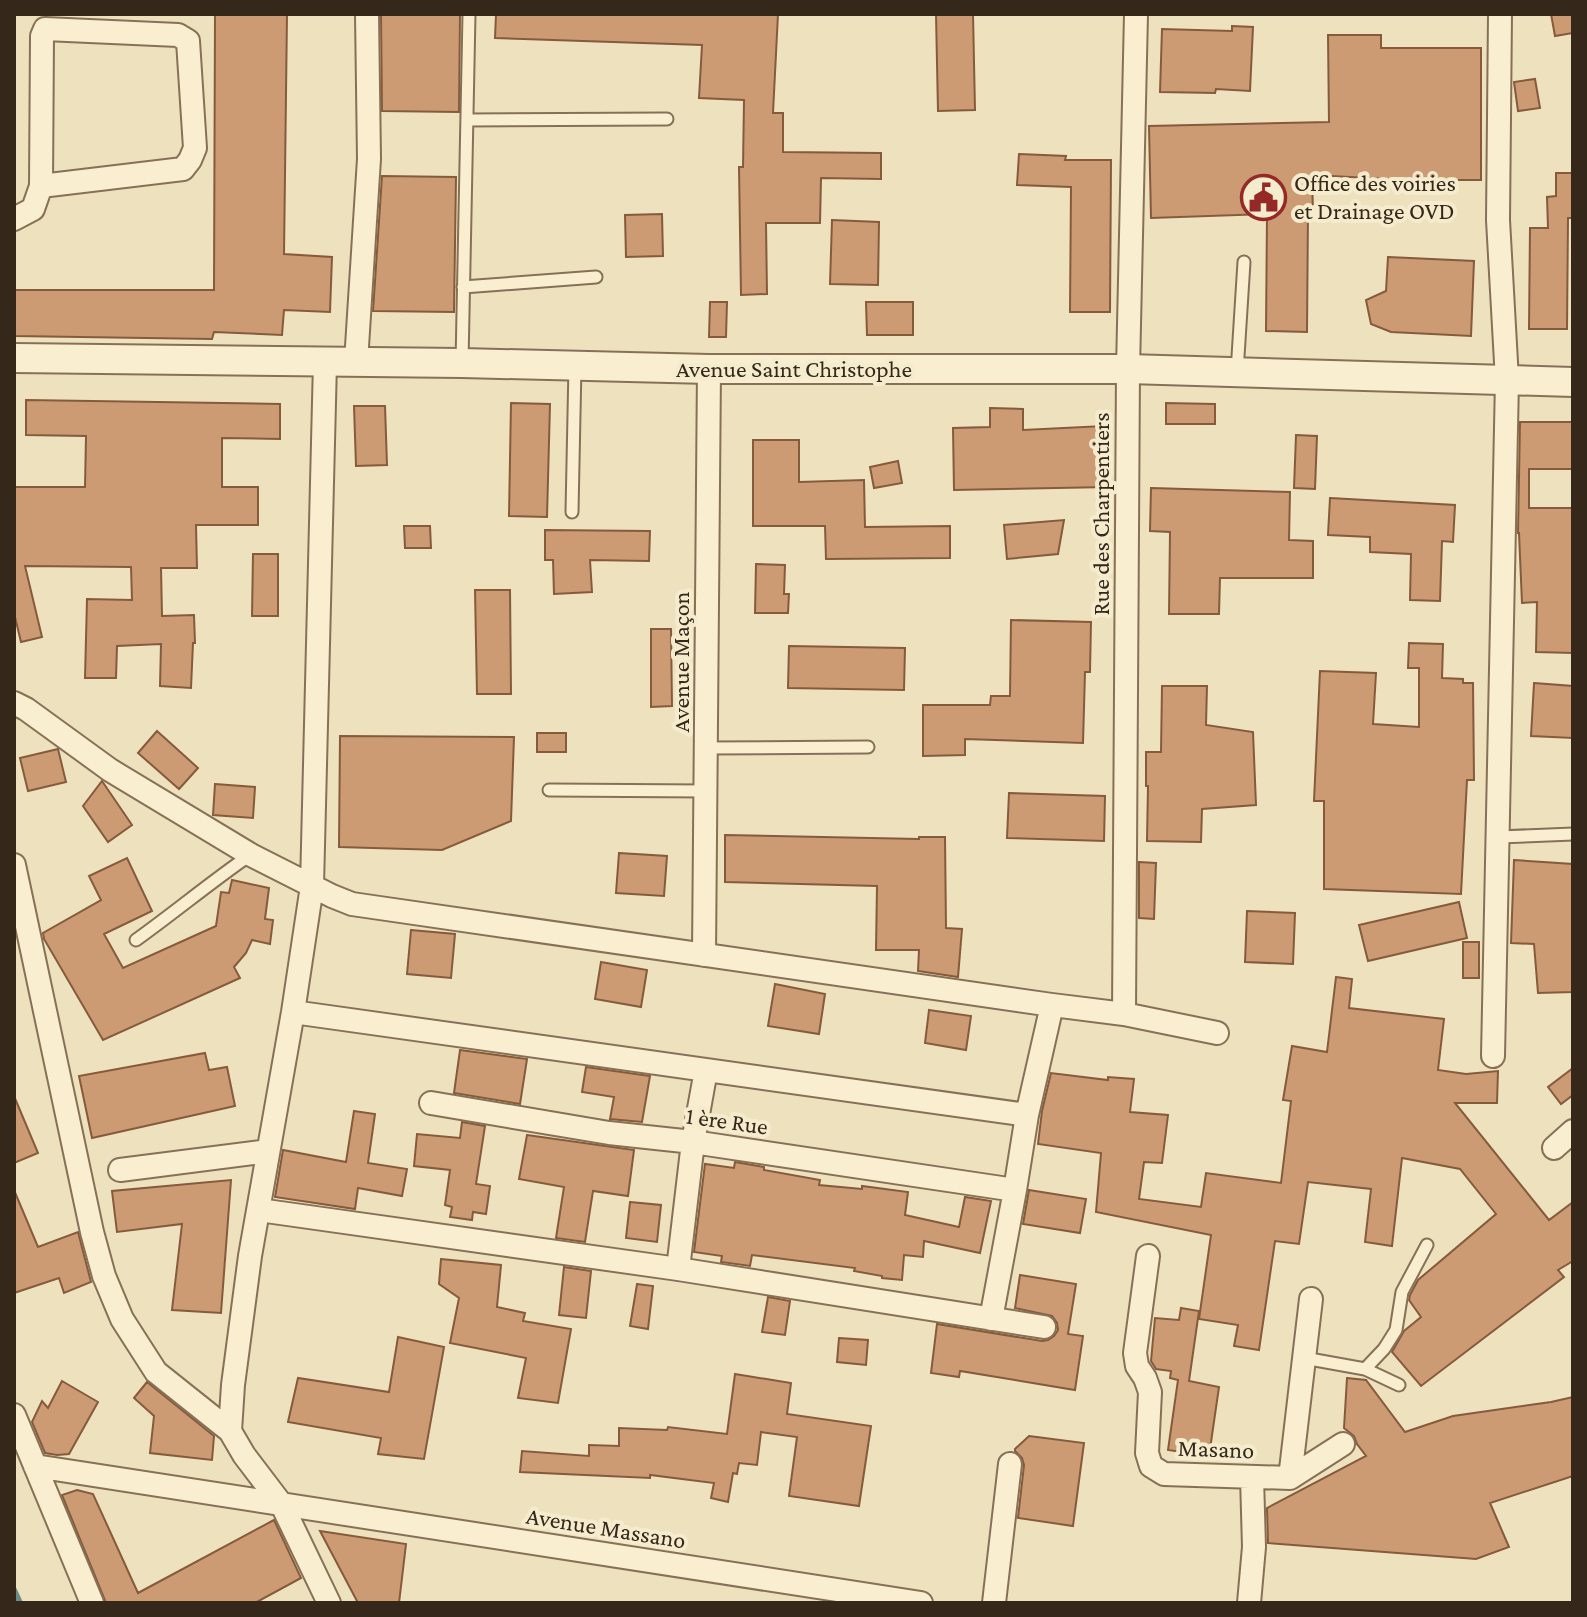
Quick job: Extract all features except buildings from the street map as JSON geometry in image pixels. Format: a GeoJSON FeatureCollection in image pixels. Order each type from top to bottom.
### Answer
{"type":"FeatureCollection","features":[{"type":"Feature","properties":{"kind":"street"},"geometry":{"type":"LineString","coordinates":[[356,362],[369,159],[367,14]]}},
{"type":"Feature","properties":{"kind":"street","name":"Rue des Charpentiers"},"geometry":{"type":"LineString","coordinates":[[1124,1014],[1128,369],[1136,14]]}},
{"type":"Feature","properties":{"kind":"street"},"geometry":{"type":"LineString","coordinates":[[1493,1056],[1507,380],[1498,220],[1500,14]]}},
{"type":"Feature","properties":{"kind":"street"},"geometry":{"type":"LineString","coordinates":[[14,219],[33,209],[41,186],[42,36],[45,29],[178,35],[188,41],[195,148],[183,169],[41,186]]}},
{"type":"Feature","properties":{"kind":"street","name":"Avenue Saint Christophe"},"geometry":{"type":"LineString","coordinates":[[14,358],[709,369],[1128,369],[1573,382]]}},
{"type":"Feature","properties":{"kind":"street"},"geometry":{"type":"LineString","coordinates":[[230,1431],[234,1371],[250,1256],[312,886],[325,362]]}},
{"type":"Feature","properties":{"kind":"street","name":"Avenue Maçon"},"geometry":{"type":"LineString","coordinates":[[704,955],[709,369]]}},
{"type":"Feature","properties":{"kind":"street"},"geometry":{"type":"LineString","coordinates":[[14,703],[110,770],[251,855],[352,904],[1124,1014],[1217,1033]]}},
{"type":"Feature","properties":{"kind":"street"},"geometry":{"type":"LineString","coordinates":[[14,865],[92,1232],[104,1276],[122,1319],[156,1372],[230,1431],[282,1505],[329,1603]]}},
{"type":"Feature","properties":{"kind":"street"},"geometry":{"type":"LineString","coordinates":[[991,1319],[1027,1115],[1052,1005]]}},
{"type":"Feature","properties":{"kind":"street"},"geometry":{"type":"LineString","coordinates":[[293,1012],[1027,1115]]}},
{"type":"Feature","properties":{"kind":"street"},"geometry":{"type":"LineString","coordinates":[[678,1269],[693,1142],[706,1070]]}},
{"type":"Feature","properties":{"kind":"street","name":"1 ère Rue"},"geometry":{"type":"LineString","coordinates":[[431,1103],[609,1133],[693,1142],[1015,1190]]}},
{"type":"Feature","properties":{"kind":"street"},"geometry":{"type":"LineString","coordinates":[[1554,1148],[1573,1131]]}},
{"type":"Feature","properties":{"kind":"street"},"geometry":{"type":"LineString","coordinates":[[120,1170],[268,1151]]}},
{"type":"Feature","properties":{"kind":"street"},"geometry":{"type":"LineString","coordinates":[[259,1210],[678,1269],[1044,1327]]}},
{"type":"Feature","properties":{"kind":"street","name":"Masano"},"geometry":{"type":"LineString","coordinates":[[1148,1256],[1135,1353],[1137,1366],[1150,1392],[1147,1453],[1151,1466],[1164,1474],[1290,1478]]}},
{"type":"Feature","properties":{"kind":"street"},"geometry":{"type":"LineString","coordinates":[[1290,1478],[1311,1299]]}},
{"type":"Feature","properties":{"kind":"street"},"geometry":{"type":"LineString","coordinates":[[14,1415],[92,1603]]}},
{"type":"Feature","properties":{"kind":"street"},"geometry":{"type":"LineString","coordinates":[[1290,1478],[1343,1444]]}},
{"type":"Feature","properties":{"kind":"street"},"geometry":{"type":"LineString","coordinates":[[994,1603],[1010,1464]]}},
{"type":"Feature","properties":{"kind":"street","name":"Avenue Massano"},"geometry":{"type":"LineString","coordinates":[[35,1466],[921,1603]]}},
{"type":"Feature","properties":{"kind":"street"},"geometry":{"type":"LineString","coordinates":[[1249,1603],[1254,1547],[1252,1477]]}},
{"type":"Feature","properties":{"kind":"lane"},"geometry":{"type":"LineString","coordinates":[[462,363],[469,14]]}},
{"type":"Feature","properties":{"kind":"lane"},"geometry":{"type":"LineString","coordinates":[[467,120],[667,119]]}},
{"type":"Feature","properties":{"kind":"lane"},"geometry":{"type":"LineString","coordinates":[[1237,373],[1244,262]]}},
{"type":"Feature","properties":{"kind":"lane"},"geometry":{"type":"LineString","coordinates":[[463,287],[596,277]]}},
{"type":"Feature","properties":{"kind":"lane"},"geometry":{"type":"LineString","coordinates":[[572,512],[575,366]]}},
{"type":"Feature","properties":{"kind":"lane"},"geometry":{"type":"LineString","coordinates":[[706,748],[868,747]]}},
{"type":"Feature","properties":{"kind":"lane"},"geometry":{"type":"LineString","coordinates":[[549,790],[706,791]]}},
{"type":"Feature","properties":{"kind":"lane"},"geometry":{"type":"LineString","coordinates":[[1498,837],[1573,834]]}},
{"type":"Feature","properties":{"kind":"lane"},"geometry":{"type":"LineString","coordinates":[[136,940],[251,855]]}},
{"type":"Feature","properties":{"kind":"lane"},"geometry":{"type":"LineString","coordinates":[[1365,1369],[1384,1349],[1396,1330],[1402,1292],[1427,1245]]}},
{"type":"Feature","properties":{"kind":"lane"},"geometry":{"type":"LineString","coordinates":[[1304,1358],[1365,1369],[1399,1385]]}},
{"type":"Feature","properties":{"kind":"waterway"},"geometry":{"type":"LineString","coordinates":[[14,1590],[20,1603]]}},
{"type":"Feature","properties":{"kind":"place","name":"Office des voiries et Drainage OVD"},"geometry":{"type":"Point","coordinates":[1263,197]}}]}
